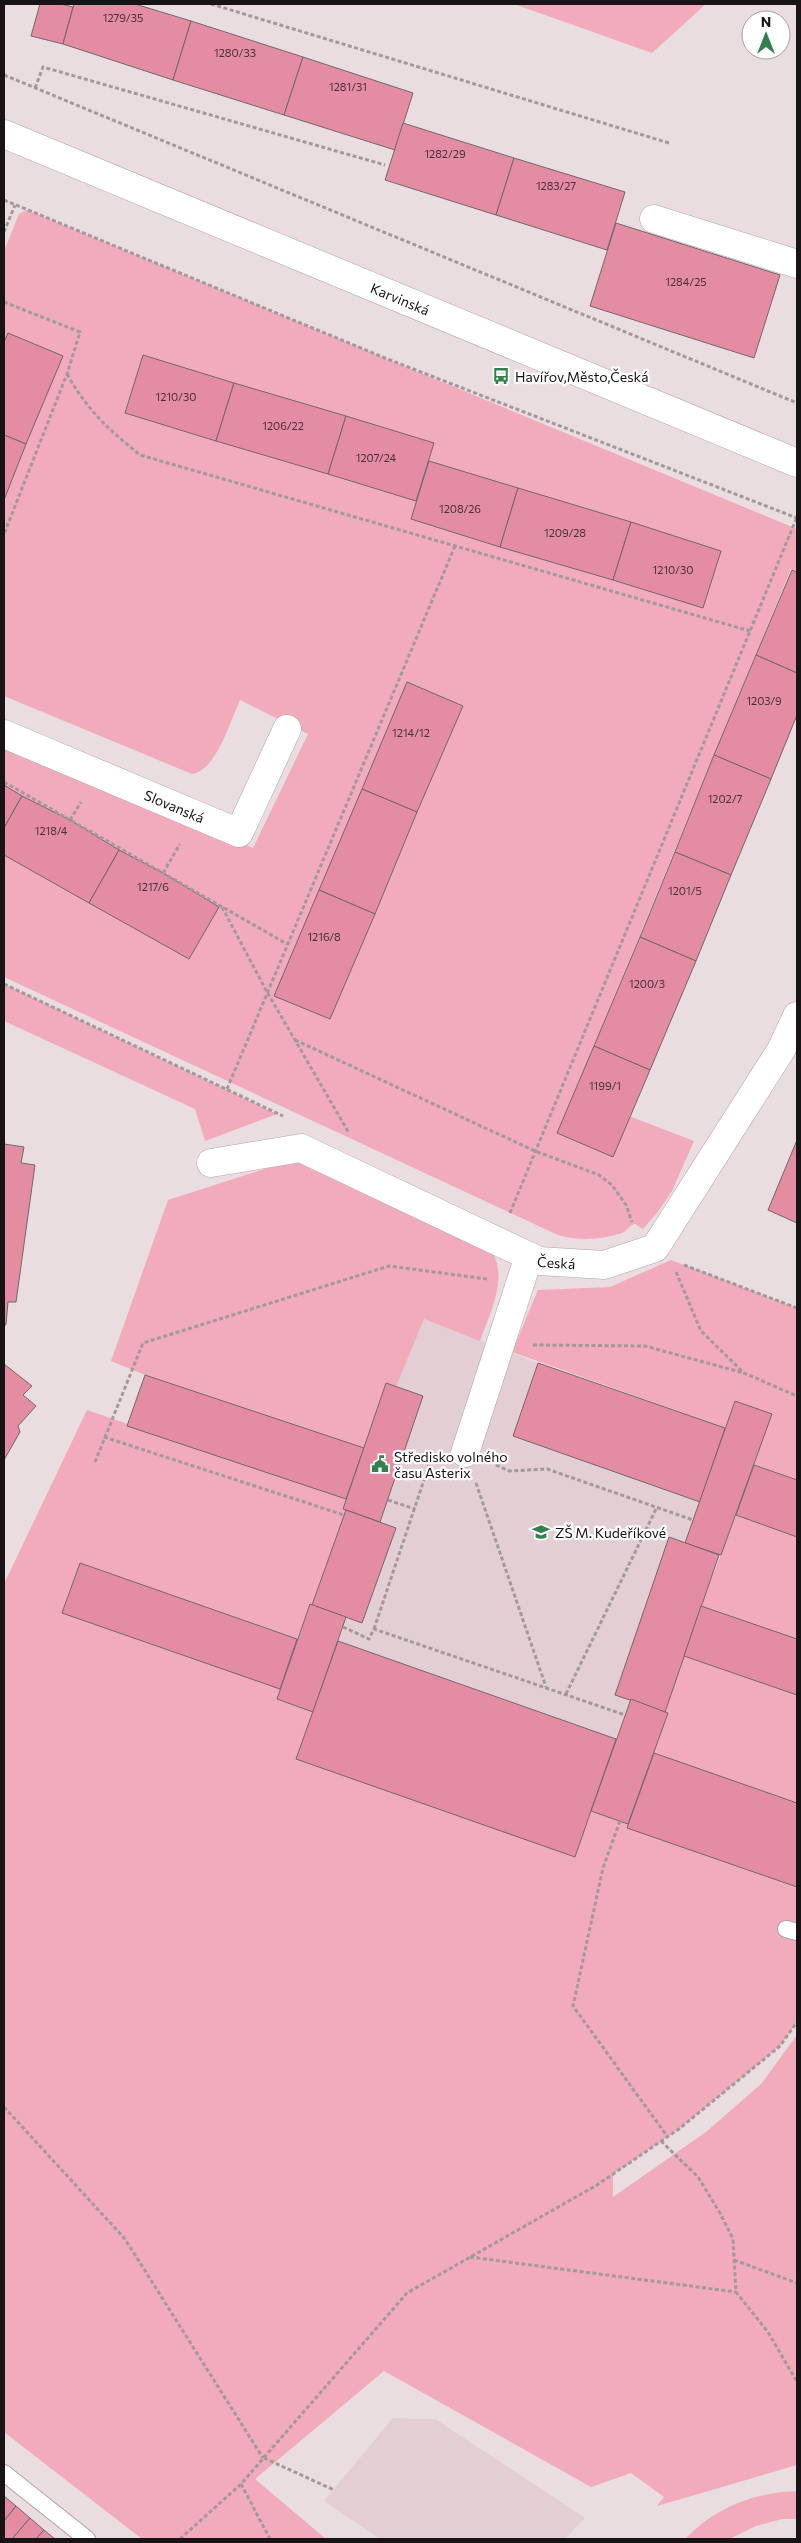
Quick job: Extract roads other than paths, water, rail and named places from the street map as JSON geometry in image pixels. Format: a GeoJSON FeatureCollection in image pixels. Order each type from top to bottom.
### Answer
{"type":"FeatureCollection","features":[{"type":"Feature","properties":{"kind":"street","name":"Karvinská"},"geometry":{"type":"LineString","coordinates":[[4,134],[797,463]]}},
{"type":"Feature","properties":{"kind":"street"},"geometry":{"type":"LineString","coordinates":[[654,218],[797,264]]}},
{"type":"Feature","properties":{"kind":"street","name":"Slovanská"},"geometry":{"type":"LineString","coordinates":[[4,734],[239,833],[287,729]]}},
{"type":"Feature","properties":{"kind":"street","name":"Česká"},"geometry":{"type":"LineString","coordinates":[[211,1163],[301,1148],[539,1261],[604,1265],[654,1246],[781,1050],[797,1016]]}},
{"type":"Feature","properties":{"kind":"street"},"geometry":{"type":"LineString","coordinates":[[465,1452],[529,1256]]}},
{"type":"Feature","properties":{"kind":"lane"},"geometry":{"type":"LineString","coordinates":[[4,2472],[87,2539]]}},
{"type":"Feature","properties":{"kind":"place","name":"Havířov,Město,Česká"},"geometry":{"type":"Point","coordinates":[501,376]}},
{"type":"Feature","properties":{"kind":"place","name":"Středisko volného času Asterix"},"geometry":{"type":"Point","coordinates":[380,1464]}},
{"type":"Feature","properties":{"kind":"place","name":"ZŠ M. Kudeříkové"},"geometry":{"type":"Point","coordinates":[541,1532]}}]}
